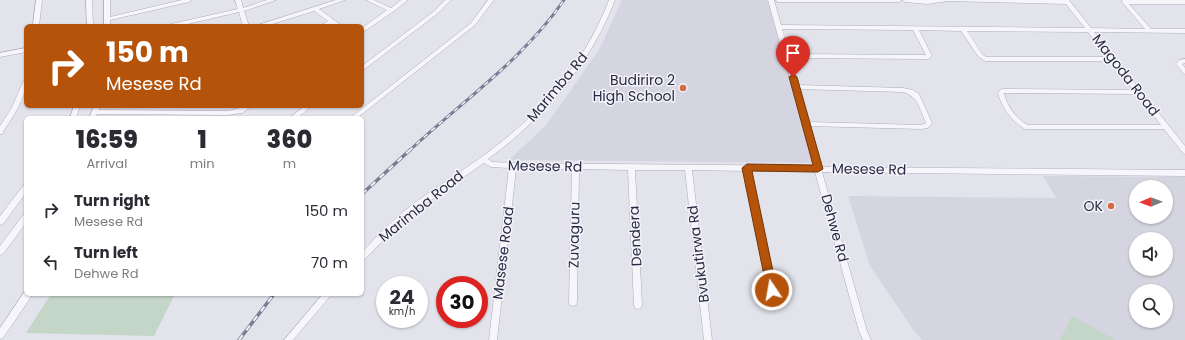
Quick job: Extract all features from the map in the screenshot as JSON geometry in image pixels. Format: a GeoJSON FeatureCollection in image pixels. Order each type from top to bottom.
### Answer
{"type":"FeatureCollection","features":[{"type":"Feature","properties":{"kind":"street"},"geometry":{"type":"LineString","coordinates":[[36,24],[39,0]]}},
{"type":"Feature","properties":{"kind":"street"},"geometry":{"type":"LineString","coordinates":[[90,24],[89,1],[96,0]]}},
{"type":"Feature","properties":{"kind":"street"},"geometry":{"type":"LineString","coordinates":[[107,0],[107,24]]}},
{"type":"Feature","properties":{"kind":"street"},"geometry":{"type":"LineString","coordinates":[[108,19],[189,0]]}},
{"type":"Feature","properties":{"kind":"street"},"geometry":{"type":"LineString","coordinates":[[238,0],[245,24]]}},
{"type":"Feature","properties":{"kind":"street"},"geometry":{"type":"LineString","coordinates":[[181,24],[241,10],[273,0]]}},
{"type":"Feature","properties":{"kind":"street"},"geometry":{"type":"LineString","coordinates":[[266,24],[342,0]]}},
{"type":"Feature","properties":{"kind":"street"},"geometry":{"type":"LineString","coordinates":[[369,0],[392,10]]}},
{"type":"Feature","properties":{"kind":"street"},"geometry":{"type":"LineString","coordinates":[[364,31],[405,0]]}},
{"type":"Feature","properties":{"kind":"street"},"geometry":{"type":"LineString","coordinates":[[364,67],[435,13],[448,0]]}},
{"type":"Feature","properties":{"kind":"street"},"geometry":{"type":"LineString","coordinates":[[356,116],[473,24],[491,0]]}},
{"type":"Feature","properties":{"kind":"street","name":"Marimba Rd"},"geometry":{"type":"LineString","coordinates":[[483,159],[521,130],[556,91],[581,60],[594,40],[606,19],[612,0]]}},
{"type":"Feature","properties":{"kind":"street","name":"Dehwe Rd"},"geometry":{"type":"LineString","coordinates":[[771,0],[863,331],[867,340]]}},
{"type":"Feature","properties":{"kind":"street"},"geometry":{"type":"LineString","coordinates":[[778,0],[899,0]]}},
{"type":"Feature","properties":{"kind":"street"},"geometry":{"type":"LineString","coordinates":[[905,0],[928,2],[946,0]]}},
{"type":"Feature","properties":{"kind":"street"},"geometry":{"type":"LineString","coordinates":[[950,0],[1066,1]]}},
{"type":"Feature","properties":{"kind":"street","name":"Magoda Road"},"geometry":{"type":"LineString","coordinates":[[1066,1],[1185,151]]}},
{"type":"Feature","properties":{"kind":"street"},"geometry":{"type":"LineString","coordinates":[[1124,1],[1150,31]]}},
{"type":"Feature","properties":{"kind":"street"},"geometry":{"type":"LineString","coordinates":[[1124,1],[1185,2]]}},
{"type":"Feature","properties":{"kind":"street"},"geometry":{"type":"LineString","coordinates":[[314,9],[335,24]]}},
{"type":"Feature","properties":{"kind":"street"},"geometry":{"type":"LineString","coordinates":[[327,24],[331,22]]}},
{"type":"Feature","properties":{"kind":"street"},"geometry":{"type":"LineString","coordinates":[[779,27],[1185,31]]}},
{"type":"Feature","properties":{"kind":"street"},"geometry":{"type":"LineString","coordinates":[[787,56],[926,58],[928,56],[915,28]]}},
{"type":"Feature","properties":{"kind":"street"},"geometry":{"type":"LineString","coordinates":[[963,29],[980,55],[985,58],[1112,59]]}},
{"type":"Feature","properties":{"kind":"street"},"geometry":{"type":"LineString","coordinates":[[0,55],[24,50]]}},
{"type":"Feature","properties":{"kind":"street"},"geometry":{"type":"LineString","coordinates":[[1185,60],[1181,60],[1179,64],[1185,72]]}},
{"type":"Feature","properties":{"kind":"street"},"geometry":{"type":"LineString","coordinates":[[0,132],[24,86]]}},
{"type":"Feature","properties":{"kind":"street"},"geometry":{"type":"LineString","coordinates":[[796,87],[903,90],[911,92],[917,96],[929,123],[926,126],[921,127],[806,124]]}},
{"type":"Feature","properties":{"kind":"street"},"geometry":{"type":"LineString","coordinates":[[1138,92],[1002,91],[1001,94],[1013,116],[1027,127],[1166,127]]}},
{"type":"Feature","properties":{"kind":"street"},"geometry":{"type":"LineString","coordinates":[[94,112],[228,113],[240,111],[246,108]]}},
{"type":"Feature","properties":{"kind":"street"},"geometry":{"type":"LineString","coordinates":[[295,116],[306,108]]}},
{"type":"Feature","properties":{"kind":"street","name":"Mesese Rd"},"geometry":{"type":"LineString","coordinates":[[483,159],[491,164],[513,166],[1185,173]]}},
{"type":"Feature","properties":{"kind":"street","name":"Marimba Road"},"geometry":{"type":"LineString","coordinates":[[364,255],[382,236],[405,216],[483,159]]}},
{"type":"Feature","properties":{"kind":"street","name":"Masese Road"},"geometry":{"type":"LineString","coordinates":[[493,340],[513,166]]}},
{"type":"Feature","properties":{"kind":"street","name":"Zuvaguru"},"geometry":{"type":"LineString","coordinates":[[573,302],[576,167]]}},
{"type":"Feature","properties":{"kind":"street","name":"Dendera"},"geometry":{"type":"LineString","coordinates":[[631,167],[638,305]]}},
{"type":"Feature","properties":{"kind":"street","name":"Bvukutirwa Rd"},"geometry":{"type":"LineString","coordinates":[[688,168],[708,340]]}},
{"type":"Feature","properties":{"kind":"street"},"geometry":{"type":"LineString","coordinates":[[747,168],[775,305]]}},
{"type":"Feature","properties":{"kind":"street"},"geometry":{"type":"LineString","coordinates":[[0,222],[24,191]]}},
{"type":"Feature","properties":{"kind":"street"},"geometry":{"type":"LineString","coordinates":[[0,252],[24,220]]}},
{"type":"Feature","properties":{"kind":"street"},"geometry":{"type":"LineString","coordinates":[[0,335],[27,296]]}},
{"type":"Feature","properties":{"kind":"street"},"geometry":{"type":"LineString","coordinates":[[288,340],[326,296]]}},
{"type":"Feature","properties":{"kind":"shaded area","name":"Budiriro 2 High School"},"geometry":{"type":"Polygon","coordinates":[[[622,0],[768,0],[814,163],[509,160],[546,125],[599,50],[622,0]]]}},
{"type":"Feature","properties":{"kind":"shaded area"},"geometry":{"type":"Polygon","coordinates":[[[1043,176],[1185,177],[1185,340],[922,340],[912,328],[870,266],[848,196],[1056,198],[1043,176]]]}},
{"type":"Feature","properties":{"kind":"green space"},"geometry":{"type":"Polygon","coordinates":[[[50,296],[174,296],[154,336],[26,333],[50,296]]]}},
{"type":"Feature","properties":{"kind":"green space"},"geometry":{"type":"Polygon","coordinates":[[[1072,316],[1116,340],[1060,340],[1072,316]]]}},
{"type":"Feature","properties":{"kind":"railway"},"geometry":{"type":"LineString","coordinates":[[409,151],[511,61],[548,22],[564,0]]}},
{"type":"Feature","properties":{"kind":"railway"},"geometry":{"type":"LineString","coordinates":[[364,192],[410,150]]}},
{"type":"Feature","properties":{"kind":"railway"},"geometry":{"type":"LineString","coordinates":[[239,340],[272,296]]}},
{"type":"Feature","properties":{"kind":"place","name":"Budiriro 2 High School"},"geometry":{"type":"Point","coordinates":[683,88]}},
{"type":"Feature","properties":{"kind":"place","name":"OK"},"geometry":{"type":"Point","coordinates":[1111,206]}},
{"type":"Feature","properties":{"kind":"route"},"geometry":{"type":"LineString","coordinates":[[772,290],[747,168],[818,169],[793,77]]}}]}
